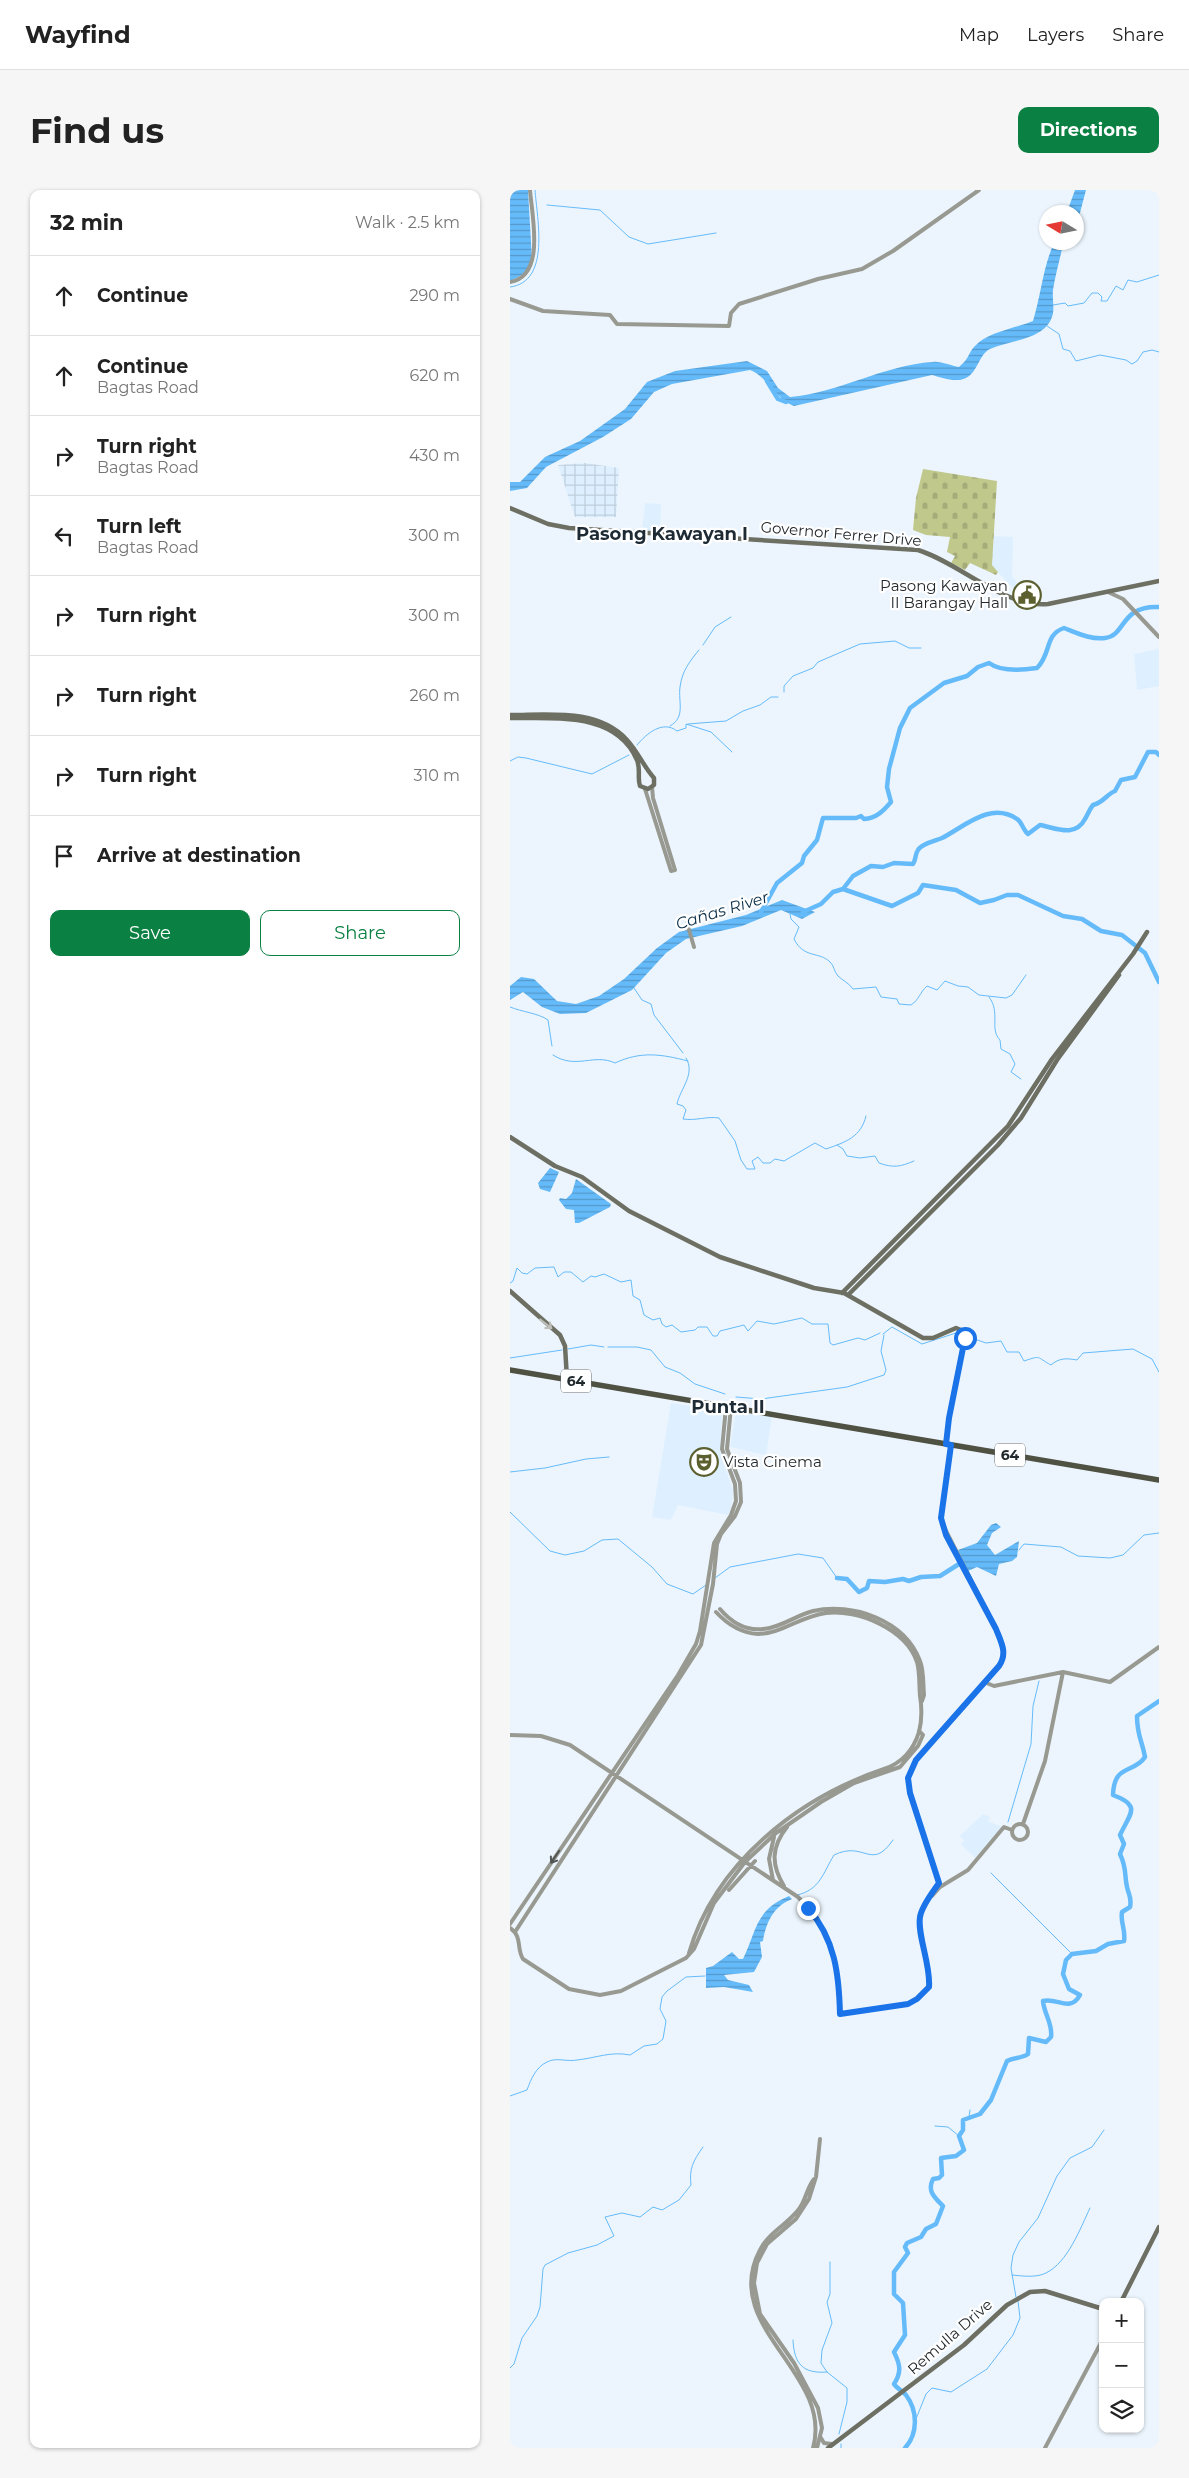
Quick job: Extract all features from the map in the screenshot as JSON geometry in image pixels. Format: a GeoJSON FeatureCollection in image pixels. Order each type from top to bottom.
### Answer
{"type":"FeatureCollection","features":[{"type":"Feature","properties":{"kind":"main road","name":"Governor Ferrer Drive"},"geometry":{"type":"LineString","coordinates":[[510,508],[548,524],[570,528],[918,550],[1014,598],[1033,604],[1048,604],[1159,581]]}},
{"type":"Feature","properties":{"kind":"main road"},"geometry":{"type":"LineString","coordinates":[[510,716],[582,717],[603,723],[628,741],[654,781],[652,787],[645,789],[639,785],[638,762],[626,743],[602,726],[581,720],[510,716]]}},
{"type":"Feature","properties":{"kind":"main road"},"geometry":{"type":"LineString","coordinates":[[640,776],[649,774]]}},
{"type":"Feature","properties":{"kind":"main road"},"geometry":{"type":"LineString","coordinates":[[848,1295],[998,1146],[1021,1118],[1056,1060],[1106,996],[1147,932]]}},
{"type":"Feature","properties":{"kind":"main road"},"geometry":{"type":"LineString","coordinates":[[842,1293],[1008,1126],[1052,1058],[1134,954]]}},
{"type":"Feature","properties":{"kind":"main road"},"geometry":{"type":"LineString","coordinates":[[510,1137],[555,1166],[582,1177],[629,1211],[720,1257],[805,1285],[848,1295],[923,1338],[933,1338],[956,1328],[966,1332],[949,1418],[949,1445]]}},
{"type":"Feature","properties":{"kind":"main road"},"geometry":{"type":"LineString","coordinates":[[510,1291],[560,1335],[565,1346],[567,1379]]}},
{"type":"Feature","properties":{"kind":"main road","name":"64"},"geometry":{"type":"LineString","coordinates":[[510,1370],[1159,1480]]}},
{"type":"Feature","properties":{"kind":"main road"},"geometry":{"type":"LineString","coordinates":[[1123,2298],[1159,2227]]}},
{"type":"Feature","properties":{"kind":"main road","name":"Remulla Drive"},"geometry":{"type":"LineString","coordinates":[[828,2448],[913,2385],[964,2345],[1000,2311],[1027,2293],[1036,2290],[1045,2291],[1099,2308]]}},
{"type":"Feature","properties":{"kind":"street"},"geometry":{"type":"LineString","coordinates":[[510,282],[524,276],[533,262],[530,190]]}},
{"type":"Feature","properties":{"kind":"street"},"geometry":{"type":"LineString","coordinates":[[510,299],[543,311],[610,315],[617,324],[729,326],[731,313],[739,304],[818,279],[862,269],[874,263],[979,190]]}},
{"type":"Feature","properties":{"kind":"street"},"geometry":{"type":"LineString","coordinates":[[1106,591],[1124,600],[1159,637]]}},
{"type":"Feature","properties":{"kind":"street"},"geometry":{"type":"LineString","coordinates":[[645,789],[673,871],[653,798],[652,787]]}},
{"type":"Feature","properties":{"kind":"street"},"geometry":{"type":"LineString","coordinates":[[687,923],[694,947]]}},
{"type":"Feature","properties":{"kind":"street"},"geometry":{"type":"LineString","coordinates":[[728,1407],[722,1450],[733,1479],[736,1495],[735,1508],[717,1544],[713,1584],[703,1638],[698,1652],[510,1926],[520,1942],[520,1953],[523,1959],[559,1984],[592,1995],[621,1991],[686,1958],[694,1949],[714,1903],[744,1861],[791,1822],[845,1788],[900,1767],[918,1746],[923,1735],[919,1731]]}},
{"type":"Feature","properties":{"kind":"street"},"geometry":{"type":"LineString","coordinates":[[940,1885],[910,1793],[908,1778],[910,1769],[923,1751],[1002,1661],[1004,1648],[943,1525],[942,1513],[949,1445]]}},
{"type":"Feature","properties":{"kind":"street"},"geometry":{"type":"LineString","coordinates":[[686,1667],[696,1644],[714,1543],[728,1522]]}},
{"type":"Feature","properties":{"kind":"street"},"geometry":{"type":"LineString","coordinates":[[689,1954],[708,1907],[744,1861],[773,1831],[846,1783],[898,1764],[911,1749],[919,1731],[922,1701],[915,1658],[904,1643],[880,1624],[854,1615],[829,1612],[809,1616],[772,1632],[753,1634],[735,1628],[718,1610]]}},
{"type":"Feature","properties":{"kind":"street"},"geometry":{"type":"LineString","coordinates":[[984,1682],[994,1686],[1063,1672],[1110,1682],[1159,1647]]}},
{"type":"Feature","properties":{"kind":"street"},"geometry":{"type":"LineString","coordinates":[[1023,1824],[1044,1761],[1063,1672]]}},
{"type":"Feature","properties":{"kind":"street"},"geometry":{"type":"LineString","coordinates":[[510,1734],[541,1736],[561,1741],[614,1774],[798,1897],[818,1920],[832,1948],[837,1966],[840,2014],[908,2004],[917,1999],[929,1987],[929,1970],[920,1918],[924,1907],[940,1885],[968,1870],[1004,1827],[1012,1830]]}},
{"type":"Feature","properties":{"kind":"street"},"geometry":{"type":"LineString","coordinates":[[515,1932],[614,1774]]}},
{"type":"Feature","properties":{"kind":"street"},"geometry":{"type":"LineString","coordinates":[[786,1888],[776,1871],[774,1855],[778,1840],[791,1822]]}},
{"type":"Feature","properties":{"kind":"street"},"geometry":{"type":"LineString","coordinates":[[1016,1824],[1023,1824],[1029,1831],[1024,1839],[1014,1838],[1012,1830],[1016,1824]]}},
{"type":"Feature","properties":{"kind":"street"},"geometry":{"type":"LineString","coordinates":[[773,1880],[769,1854],[776,1833]]}},
{"type":"Feature","properties":{"kind":"street"},"geometry":{"type":"LineString","coordinates":[[728,1890],[755,1861]]}},
{"type":"Feature","properties":{"kind":"street"},"geometry":{"type":"LineString","coordinates":[[817,2448],[821,2434],[821,2419],[818,2408],[794,2363],[760,2314],[754,2290],[756,2271],[764,2250],[772,2238],[802,2211],[811,2196],[816,2177],[820,2139]]}},
{"type":"Feature","properties":{"kind":"street"},"geometry":{"type":"LineString","coordinates":[[813,2448],[817,2424],[813,2408],[786,2358],[756,2314],[751,2297],[750,2282],[754,2262],[764,2242],[798,2210],[816,2177]]}},
{"type":"Feature","properties":{"kind":"street"},"geometry":{"type":"LineString","coordinates":[[1044,2448],[1101,2343]]}},
{"type":"Feature","properties":{"kind":"street"},"geometry":{"type":"LineString","coordinates":[[821,2434],[824,2443],[832,2444]]}},
{"type":"Feature","properties":{"kind":"shaded area"},"geometry":{"type":"Polygon","coordinates":[[[585,463],[619,468],[616,517],[575,517],[558,465],[585,463]]]}},
{"type":"Feature","properties":{"kind":"shaded area"},"geometry":{"type":"Polygon","coordinates":[[[645,503],[661,504],[660,532],[642,531],[645,503]]]}},
{"type":"Feature","properties":{"kind":"shaded area"},"geometry":{"type":"Polygon","coordinates":[[[994,536],[1013,537],[1012,576],[1017,583],[1014,589],[992,566],[994,536]]]}},
{"type":"Feature","properties":{"kind":"shaded area"},"geometry":{"type":"Polygon","coordinates":[[[1159,649],[1159,686],[1137,690],[1134,654],[1159,649]]]}},
{"type":"Feature","properties":{"kind":"shaded area"},"geometry":{"type":"Polygon","coordinates":[[[671,1403],[717,1410],[722,1414],[720,1451],[733,1491],[731,1508],[728,1515],[678,1505],[671,1520],[652,1517],[671,1403]]]}},
{"type":"Feature","properties":{"kind":"shaded area"},"geometry":{"type":"Polygon","coordinates":[[[736,1411],[772,1417],[766,1455],[730,1447],[736,1411]]]}},
{"type":"Feature","properties":{"kind":"shaded area"},"geometry":{"type":"Polygon","coordinates":[[[983,1814],[990,1817],[988,1821],[1002,1827],[975,1858],[961,1844],[964,1841],[960,1836],[983,1814]]]}},
{"type":"Feature","properties":{"kind":"green space"},"geometry":{"type":"Polygon","coordinates":[[[923,469],[997,481],[992,565],[998,572],[996,575],[970,563],[965,570],[951,563],[955,556],[947,552],[950,537],[926,535],[913,530],[916,498],[923,469]]]}},
{"type":"Feature","properties":{"kind":"water"},"geometry":{"type":"Polygon","coordinates":[[[510,190],[528,190],[532,259],[524,273],[510,281],[510,190]]]}},
{"type":"Feature","properties":{"kind":"water"},"geometry":{"type":"Polygon","coordinates":[[[1075,190],[1086,190],[1082,205],[1070,205],[1075,190]]]}},
{"type":"Feature","properties":{"kind":"water"},"geometry":{"type":"Polygon","coordinates":[[[1051,250],[1062,250],[1053,290],[1053,314],[1048,325],[1034,335],[986,351],[973,372],[966,378],[953,380],[932,375],[794,406],[787,403],[762,378],[750,370],[672,384],[654,392],[631,419],[603,437],[546,467],[527,488],[510,491],[510,482],[520,482],[545,457],[580,441],[625,409],[647,382],[675,371],[747,361],[767,371],[778,388],[790,397],[826,390],[915,364],[936,362],[959,367],[973,349],[987,337],[1033,321],[1051,250]]]}},
{"type":"Feature","properties":{"kind":"water"},"geometry":{"type":"Polygon","coordinates":[[[782,900],[815,912],[802,919],[781,910],[742,926],[686,939],[666,953],[632,990],[586,1013],[560,1014],[542,1007],[523,992],[510,1000],[510,986],[521,977],[534,979],[557,1001],[576,1004],[599,996],[624,979],[657,948],[679,932],[746,915],[782,900]]]}},
{"type":"Feature","properties":{"kind":"water"},"geometry":{"type":"Polygon","coordinates":[[[550,1168],[559,1172],[550,1192],[540,1189],[538,1183],[550,1168]]]}},
{"type":"Feature","properties":{"kind":"water"},"geometry":{"type":"Polygon","coordinates":[[[576,1179],[611,1204],[610,1207],[579,1223],[575,1223],[574,1210],[566,1209],[559,1200],[560,1198],[566,1199],[572,1193],[576,1179]]]}},
{"type":"Feature","properties":{"kind":"water"},"geometry":{"type":"Polygon","coordinates":[[[996,1523],[1001,1527],[992,1533],[987,1545],[995,1555],[1019,1541],[1017,1557],[1012,1561],[999,1564],[996,1576],[977,1567],[968,1571],[958,1550],[977,1543],[991,1525],[996,1523]]]}},
{"type":"Feature","properties":{"kind":"water"},"geometry":{"type":"Polygon","coordinates":[[[789,1896],[792,1899],[776,1910],[766,1927],[763,1941],[760,1942],[762,1957],[754,1972],[724,1975],[728,1980],[749,1985],[753,1992],[724,1987],[706,1988],[706,1968],[713,1966],[732,1952],[739,1959],[743,1959],[763,1914],[769,1908],[789,1896]]]}},
{"type":"Feature","properties":{"kind":"waterway"},"geometry":{"type":"LineString","coordinates":[[510,287],[523,283],[531,274],[536,262],[539,248],[539,232],[535,190]]}},
{"type":"Feature","properties":{"kind":"waterway"},"geometry":{"type":"LineString","coordinates":[[547,205],[600,210],[629,237],[648,244],[716,233]]}},
{"type":"Feature","properties":{"kind":"waterway"},"geometry":{"type":"LineString","coordinates":[[1053,305],[1065,303],[1068,306],[1084,303],[1092,293],[1098,293],[1102,297],[1101,301],[1107,301],[1116,286],[1123,290],[1128,280],[1137,282],[1159,275]]}},
{"type":"Feature","properties":{"kind":"waterway"},"geometry":{"type":"LineString","coordinates":[[1047,326],[1059,334],[1063,349],[1070,351],[1076,361],[1100,355],[1126,360],[1132,364],[1137,361],[1143,352],[1152,350],[1159,352]]}},
{"type":"Feature","properties":{"kind":"waterway"},"geometry":{"type":"LineString","coordinates":[[767,381],[778,399],[786,402]]}},
{"type":"Feature","properties":{"kind":"waterway"},"geometry":{"type":"LineString","coordinates":[[761,912],[777,883],[802,863],[804,856],[817,840],[823,818],[856,818],[861,816],[864,819],[869,818],[879,814],[891,802],[887,787],[889,769],[900,728],[910,708],[944,683],[967,676],[978,667],[989,663],[1006,669],[1037,668],[1045,656],[1053,635],[1064,628],[1089,637],[1105,638],[1117,632],[1130,615],[1146,608],[1159,607]]}},
{"type":"Feature","properties":{"kind":"waterway"},"geometry":{"type":"LineString","coordinates":[[703,645],[715,627],[731,617]]}},
{"type":"Feature","properties":{"kind":"waterway"},"geometry":{"type":"LineString","coordinates":[[784,692],[784,686],[793,676],[813,668],[818,662],[860,644],[895,641],[909,648],[921,648]]}},
{"type":"Feature","properties":{"kind":"waterway"},"geometry":{"type":"LineString","coordinates":[[670,726],[680,714],[680,687],[683,676],[699,650]]}},
{"type":"Feature","properties":{"kind":"waterway"},"geometry":{"type":"LineString","coordinates":[[688,724],[726,721],[743,711],[760,705],[771,697],[778,697]]}},
{"type":"Feature","properties":{"kind":"waterway"},"geometry":{"type":"LineString","coordinates":[[637,745],[650,732],[656,729],[666,727],[677,731],[686,728],[686,724],[711,732],[732,752]]}},
{"type":"Feature","properties":{"kind":"waterway"},"geometry":{"type":"LineString","coordinates":[[843,889],[853,876],[871,866],[883,867],[894,863],[913,864],[917,852],[922,846],[942,838],[968,822],[987,814],[1007,814],[1017,819],[1028,834],[1040,825],[1065,830],[1076,828],[1081,825],[1093,805],[1115,791],[1121,780],[1135,777],[1148,752],[1156,752],[1159,755]]}},
{"type":"Feature","properties":{"kind":"waterway"},"geometry":{"type":"LineString","coordinates":[[510,761],[518,757],[526,758],[592,774],[629,755]]}},
{"type":"Feature","properties":{"kind":"waterway","name":"Cañas River"},"geometry":{"type":"LineString","coordinates":[[803,912],[821,904],[833,892],[843,889],[892,906],[918,893],[923,885],[956,890],[980,903],[1007,895],[1018,895],[1063,916],[1082,919],[1101,931],[1122,935],[1145,953],[1159,982]]}},
{"type":"Feature","properties":{"kind":"waterway"},"geometry":{"type":"LineString","coordinates":[[790,914],[791,919],[799,927],[794,939],[802,949],[830,962],[838,976],[853,989],[876,987],[881,997],[897,999],[899,1004],[911,1005],[927,986],[937,990],[945,981],[958,986],[968,987],[979,995],[1006,998],[1012,995],[1026,975]]}},
{"type":"Feature","properties":{"kind":"waterway"},"geometry":{"type":"LineString","coordinates":[[634,988],[642,1000],[651,1004],[654,1015],[683,1053]]}},
{"type":"Feature","properties":{"kind":"waterway"},"geometry":{"type":"LineString","coordinates":[[989,997],[994,1009],[995,1031],[1000,1040],[1001,1049],[1010,1054],[1015,1064],[1011,1072],[1021,1079]]}},
{"type":"Feature","properties":{"kind":"waterway"},"geometry":{"type":"LineString","coordinates":[[510,1007],[548,1020],[552,1046]]}},
{"type":"Feature","properties":{"kind":"waterway"},"geometry":{"type":"LineString","coordinates":[[553,1055],[569,1061],[607,1060],[615,1063],[642,1055],[669,1057],[688,1061]]}},
{"type":"Feature","properties":{"kind":"waterway"},"geometry":{"type":"LineString","coordinates":[[686,1058],[689,1064],[688,1076],[677,1104],[683,1106],[686,1110],[683,1119],[719,1118],[735,1141],[741,1160],[747,1169],[755,1169],[752,1161],[758,1157],[763,1163],[770,1163],[775,1159],[784,1161],[815,1143],[826,1149],[840,1144],[856,1134],[864,1123],[866,1116]]}},
{"type":"Feature","properties":{"kind":"waterway"},"geometry":{"type":"LineString","coordinates":[[837,1145],[843,1149],[847,1156],[860,1158],[875,1156],[879,1163],[888,1166],[900,1166],[914,1161]]}},
{"type":"Feature","properties":{"kind":"waterway"},"geometry":{"type":"LineString","coordinates":[[510,1283],[513,1281],[517,1268],[522,1273],[527,1274],[535,1268],[554,1267],[558,1277],[564,1272],[571,1272],[583,1282],[591,1276],[595,1277],[604,1274],[621,1282],[631,1280],[633,1296],[640,1300],[644,1315],[653,1320],[660,1318],[662,1324],[666,1327],[672,1325],[681,1332],[695,1330],[698,1327],[707,1327],[713,1336],[717,1336],[720,1331],[744,1325],[748,1331],[757,1321],[774,1324],[802,1318],[812,1324],[828,1324],[830,1343],[833,1345],[858,1338],[865,1340],[880,1333]]}},
{"type":"Feature","properties":{"kind":"waterway"},"geometry":{"type":"LineString","coordinates":[[883,1334],[892,1327],[922,1344],[956,1333],[963,1335]]}},
{"type":"Feature","properties":{"kind":"waterway"},"geometry":{"type":"LineString","coordinates":[[736,1397],[761,1399],[847,1387],[884,1375],[886,1370],[881,1351],[884,1335]]}},
{"type":"Feature","properties":{"kind":"waterway"},"geometry":{"type":"LineString","coordinates":[[966,1336],[986,1343],[1001,1341],[1007,1352],[1019,1352],[1024,1361],[1039,1358],[1051,1365],[1063,1359],[1077,1360],[1083,1353],[1133,1349],[1152,1359],[1159,1372]]}},
{"type":"Feature","properties":{"kind":"waterway"},"geometry":{"type":"LineString","coordinates":[[568,1349],[591,1345],[604,1347]]}},
{"type":"Feature","properties":{"kind":"waterway"},"geometry":{"type":"LineString","coordinates":[[608,1347],[637,1347],[651,1350],[665,1367],[680,1373],[695,1384],[725,1394]]}},
{"type":"Feature","properties":{"kind":"waterway"},"geometry":{"type":"LineString","coordinates":[[510,1358],[562,1350]]}},
{"type":"Feature","properties":{"kind":"waterway"},"geometry":{"type":"LineString","coordinates":[[510,1472],[609,1457]]}},
{"type":"Feature","properties":{"kind":"waterway"},"geometry":{"type":"LineString","coordinates":[[510,1512],[550,1551],[565,1555],[584,1551],[602,1540],[618,1539],[652,1567],[667,1584],[693,1594],[706,1585]]}},
{"type":"Feature","properties":{"kind":"waterway"},"geometry":{"type":"LineString","coordinates":[[1019,1550],[1024,1544],[1061,1547],[1078,1556],[1110,1558],[1123,1555],[1144,1535],[1159,1533]]}},
{"type":"Feature","properties":{"kind":"waterway"},"geometry":{"type":"LineString","coordinates":[[715,1578],[730,1567],[798,1554],[823,1558],[837,1578]]}},
{"type":"Feature","properties":{"kind":"waterway"},"geometry":{"type":"LineString","coordinates":[[837,1578],[847,1579],[859,1592],[867,1588],[869,1581],[885,1582],[903,1579],[909,1581],[921,1577],[940,1576],[959,1564]]}},
{"type":"Feature","properties":{"kind":"waterway"},"geometry":{"type":"LineString","coordinates":[[1008,1822],[1031,1744],[1033,1706],[1039,1681]]}},
{"type":"Feature","properties":{"kind":"waterway"},"geometry":{"type":"LineString","coordinates":[[905,2448],[912,2436],[915,2422],[910,2401],[894,2384],[899,2368],[894,2352],[905,2335],[903,2303],[894,2294],[894,2272],[908,2253],[905,2247],[907,2243],[921,2237],[926,2229],[936,2224],[943,2206],[932,2194],[931,2183],[933,2179],[939,2178],[942,2175],[941,2158],[956,2156],[964,2150],[959,2136],[963,2130],[963,2120],[980,2114],[991,2100],[1007,2061],[1028,2054],[1029,2038],[1046,2042],[1051,2037],[1051,2028],[1043,2001],[1048,2000],[1068,2004],[1072,2003],[1080,1995],[1069,1989],[1063,1974],[1066,1960],[1072,1954],[1096,1951],[1108,1944],[1124,1941],[1122,1912],[1130,1907],[1131,1901],[1120,1854],[1124,1844],[1120,1835],[1130,1816],[1131,1807],[1128,1803],[1113,1795],[1114,1785],[1121,1773],[1136,1766],[1145,1757],[1137,1716],[1159,1701]]}},
{"type":"Feature","properties":{"kind":"waterway"},"geometry":{"type":"LineString","coordinates":[[797,1895],[805,1893],[816,1885],[834,1855],[845,1851],[873,1855],[879,1854],[893,1840]]}},
{"type":"Feature","properties":{"kind":"waterway"},"geometry":{"type":"LineString","coordinates":[[991,1873],[1072,1954]]}},
{"type":"Feature","properties":{"kind":"waterway"},"geometry":{"type":"LineString","coordinates":[[510,2096],[527,2090],[537,2070],[543,2064],[550,2061],[584,2059],[616,2054],[630,2055],[644,2046],[657,2044],[663,2039],[666,2021],[660,2009],[662,1997],[686,1977],[705,1976]]}},
{"type":"Feature","properties":{"kind":"waterway"},"geometry":{"type":"LineString","coordinates":[[969,2117],[970,2110]]}},
{"type":"Feature","properties":{"kind":"waterway"},"geometry":{"type":"LineString","coordinates":[[935,2126],[948,2127],[959,2136]]}},
{"type":"Feature","properties":{"kind":"waterway"},"geometry":{"type":"LineString","coordinates":[[1016,2297],[1011,2268],[1013,2255],[1019,2242],[1038,2218],[1057,2176],[1070,2158],[1092,2147],[1104,2130]]}},
{"type":"Feature","properties":{"kind":"waterway"},"geometry":{"type":"LineString","coordinates":[[510,2368],[514,2364],[522,2338],[537,2316],[540,2307],[543,2269],[545,2265],[568,2253],[597,2245],[614,2236],[605,2217],[622,2213],[640,2217],[653,2207],[662,2210],[679,2200],[691,2185],[692,2165],[703,2147]]}},
{"type":"Feature","properties":{"kind":"waterway"},"geometry":{"type":"LineString","coordinates":[[1012,2275],[1038,2276],[1054,2268],[1067,2253],[1090,2208]]}},
{"type":"Feature","properties":{"kind":"waterway"},"geometry":{"type":"LineString","coordinates":[[830,2262],[830,2294],[827,2302],[832,2323],[822,2350],[821,2363],[827,2372],[847,2388],[847,2402],[839,2434]]}},
{"type":"Feature","properties":{"kind":"waterway"},"geometry":{"type":"LineString","coordinates":[[916,2419],[926,2394],[932,2388],[951,2392],[987,2369],[1013,2335],[1020,2318],[1018,2301]]}},
{"type":"Feature","properties":{"kind":"waterway"},"geometry":{"type":"LineString","coordinates":[[793,2340],[795,2355],[801,2366],[812,2371],[827,2372]]}},
{"type":"Feature","properties":{"kind":"place","name":"Pasong Kawayan II Barangay Hall"},"geometry":{"type":"Point","coordinates":[1027,595]}},
{"type":"Feature","properties":{"kind":"place","name":"Vista Cinema"},"geometry":{"type":"Point","coordinates":[704,1462]}},
{"type":"Feature","properties":{"kind":"district","name":"Pasong Kawayan I"},"geometry":{"type":"Point","coordinates":[662,534]}},
{"type":"Feature","properties":{"kind":"district","name":"Punta II"},"geometry":{"type":"Point","coordinates":[728,1407]}},
{"type":"Feature","properties":{"kind":"route"},"geometry":{"type":"LineString","coordinates":[[808,1908],[818,1920],[832,1948],[837,1966],[840,2014],[908,2004],[917,1999],[929,1987],[930,1975],[920,1918],[924,1907],[939,1883],[922,1825],[910,1793],[908,1778],[910,1769],[923,1751],[1004,1658],[1003,1644],[946,1535],[941,1518],[951,1445],[946,1444],[949,1418],[965,1338]]}}]}
